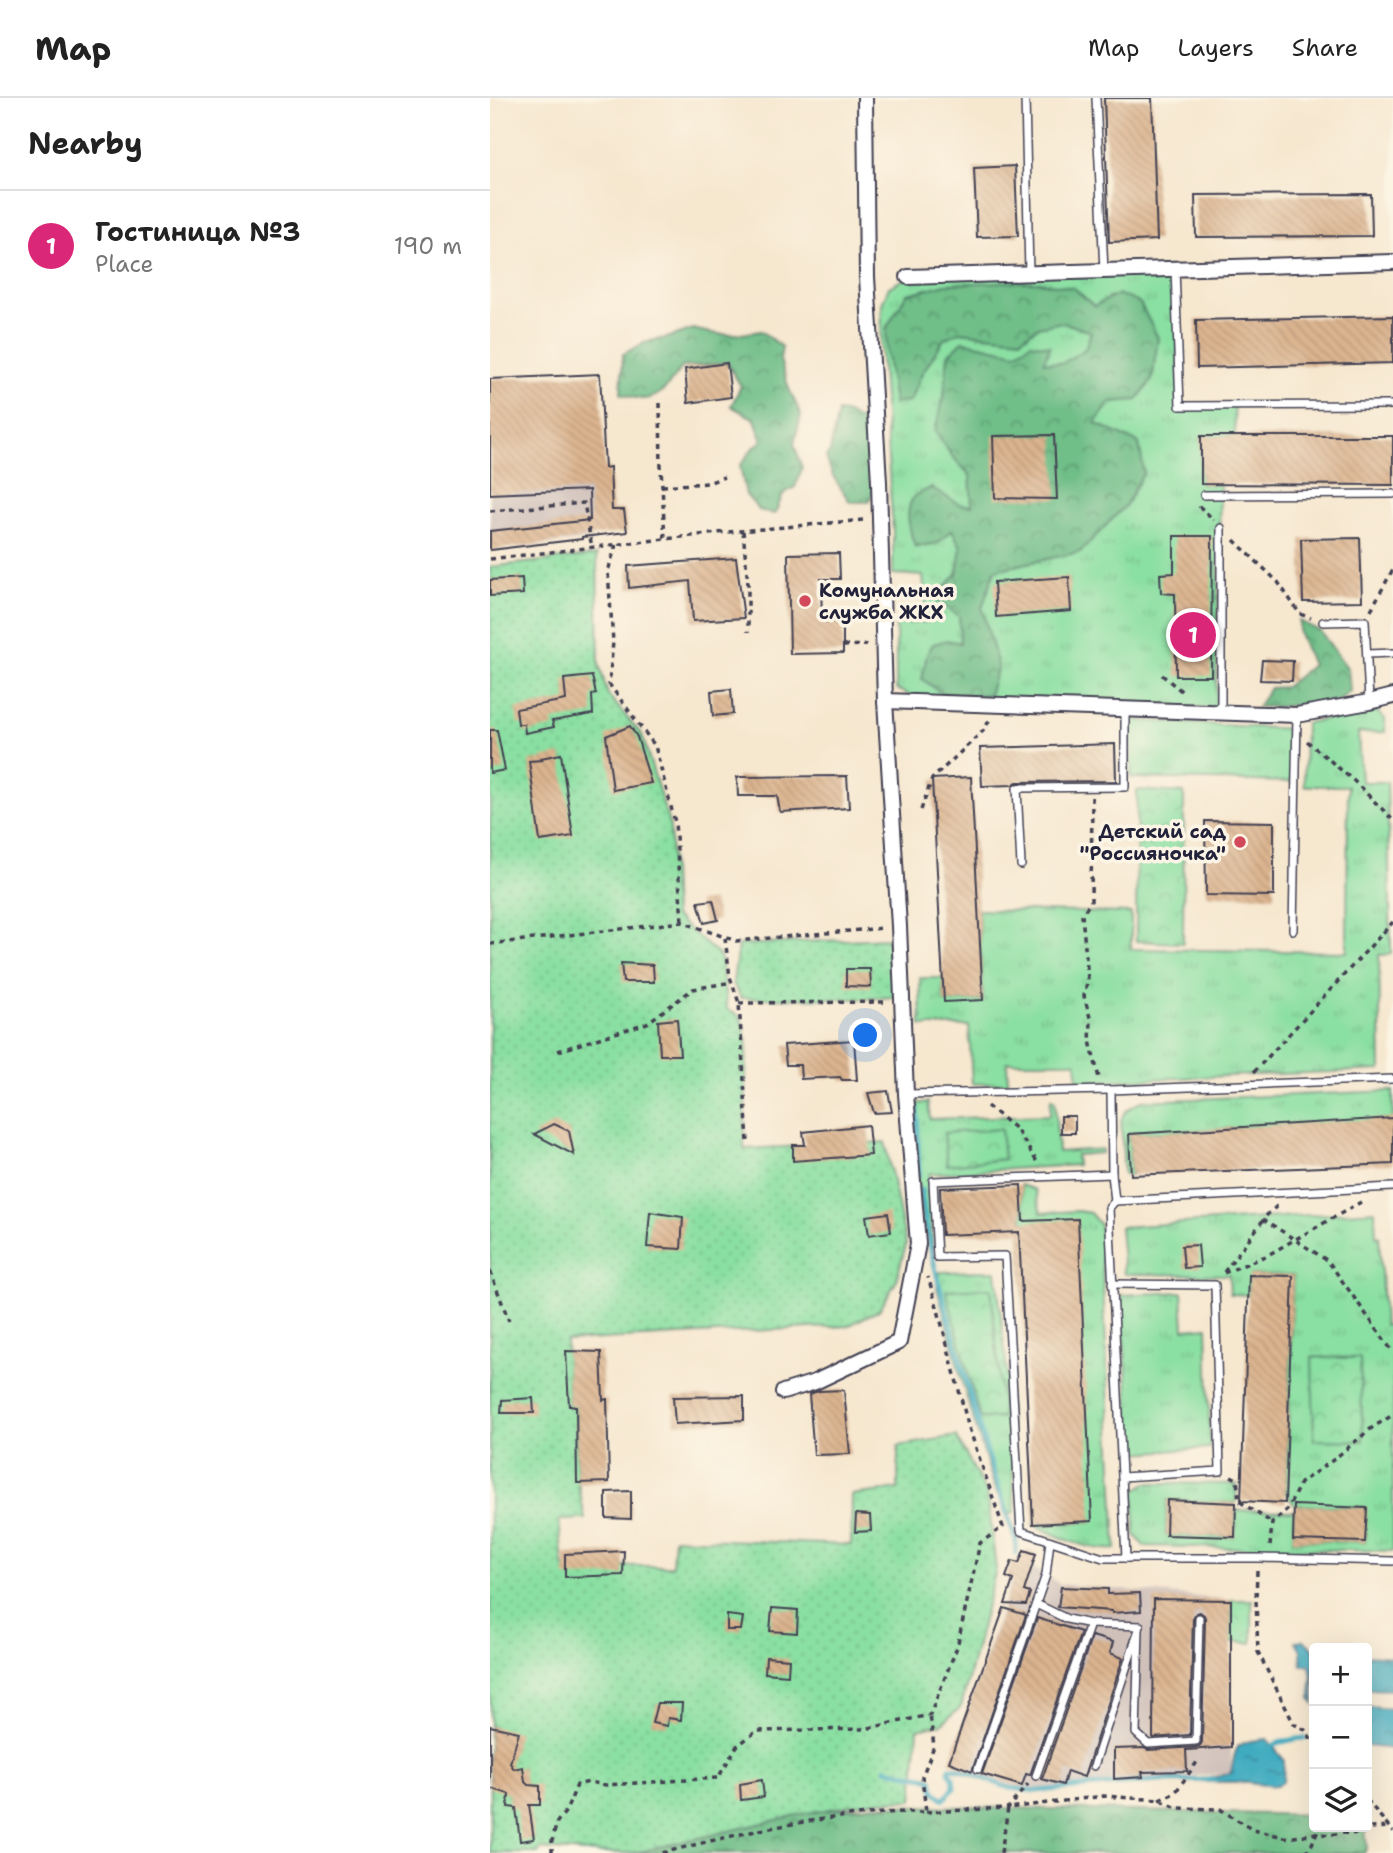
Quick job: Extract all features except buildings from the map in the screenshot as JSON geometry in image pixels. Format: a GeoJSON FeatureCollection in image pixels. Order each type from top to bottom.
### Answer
{"type":"FeatureCollection","features":[{"type":"Feature","properties":{"kind":"street"},"geometry":{"type":"LineString","coordinates":[[783,1392],[815,1382],[899,1342],[918,1244],[906,1094],[900,926],[885,701],[880,519],[867,277],[865,98]]}},
{"type":"Feature","properties":{"kind":"street"},"geometry":{"type":"LineString","coordinates":[[908,277],[1393,262]]}},
{"type":"Feature","properties":{"kind":"street"},"geometry":{"type":"LineString","coordinates":[[885,701],[1221,712],[1297,721],[1393,696]]}},
{"type":"Feature","properties":{"kind":"lane"},"geometry":{"type":"LineString","coordinates":[[1025,98],[1030,274]]}},
{"type":"Feature","properties":{"kind":"lane"},"geometry":{"type":"LineString","coordinates":[[1096,98],[1104,271]]}},
{"type":"Feature","properties":{"kind":"lane"},"geometry":{"type":"LineString","coordinates":[[1175,268],[1180,406],[1393,405]]}},
{"type":"Feature","properties":{"kind":"lane"},"geometry":{"type":"LineString","coordinates":[[1205,495],[1393,494]]}},
{"type":"Feature","properties":{"kind":"lane"},"geometry":{"type":"LineString","coordinates":[[1221,528],[1221,712]]}},
{"type":"Feature","properties":{"kind":"lane"},"geometry":{"type":"LineString","coordinates":[[1323,622],[1365,621],[1369,702]]}},
{"type":"Feature","properties":{"kind":"lane"},"geometry":{"type":"LineString","coordinates":[[1367,654],[1393,653]]}},
{"type":"Feature","properties":{"kind":"lane"},"geometry":{"type":"LineString","coordinates":[[1021,865],[1017,788],[1125,787],[1125,709]]}},
{"type":"Feature","properties":{"kind":"lane"},"geometry":{"type":"LineString","coordinates":[[1293,930],[1297,721]]}},
{"type":"Feature","properties":{"kind":"lane"},"geometry":{"type":"LineString","coordinates":[[906,1094],[1111,1090],[1393,1079]]}},
{"type":"Feature","properties":{"kind":"lane"},"geometry":{"type":"LineString","coordinates":[[1111,1090],[1115,1200],[1109,1208],[1126,1558]]}},
{"type":"Feature","properties":{"kind":"lane"},"geometry":{"type":"LineString","coordinates":[[1112,1174],[933,1181],[937,1257],[1005,1256],[1021,1531],[1102,1559],[1393,1561]]}},
{"type":"Feature","properties":{"kind":"lane"},"geometry":{"type":"LineString","coordinates":[[1115,1200],[1393,1187]]}},
{"type":"Feature","properties":{"kind":"lane"},"geometry":{"type":"LineString","coordinates":[[1112,1284],[1214,1285],[1220,1471],[1122,1477]]}},
{"type":"Feature","properties":{"kind":"lane"},"geometry":{"type":"LineString","coordinates":[[978,1769],[1046,1575],[1050,1541]]}},
{"type":"Feature","properties":{"kind":"lane"},"geometry":{"type":"LineString","coordinates":[[1036,1604],[1067,1619],[1090,1624],[1140,1626],[1136,1733],[1148,1744],[1196,1741],[1199,1618]]}},
{"type":"Feature","properties":{"kind":"lane"},"geometry":{"type":"LineString","coordinates":[[1034,1777],[1090,1624]]}},
{"type":"Feature","properties":{"kind":"lane"},"geometry":{"type":"LineString","coordinates":[[1094,1766],[1139,1630]]}},
{"type":"Feature","properties":{"kind":"path"},"geometry":{"type":"LineString","coordinates":[[660,403],[665,539]]}},
{"type":"Feature","properties":{"kind":"path"},"geometry":{"type":"LineString","coordinates":[[662,486],[708,483],[724,477]]}},
{"type":"Feature","properties":{"kind":"path"},"geometry":{"type":"LineString","coordinates":[[1191,499],[1278,582],[1300,614],[1323,622]]}},
{"type":"Feature","properties":{"kind":"path"},"geometry":{"type":"LineString","coordinates":[[490,511],[584,503],[592,548]]}},
{"type":"Feature","properties":{"kind":"path"},"geometry":{"type":"LineString","coordinates":[[490,559],[880,519]]}},
{"type":"Feature","properties":{"kind":"path"},"geometry":{"type":"LineString","coordinates":[[743,531],[748,584],[748,632]]}},
{"type":"Feature","properties":{"kind":"path"},"geometry":{"type":"LineString","coordinates":[[616,545],[608,571],[613,642],[609,684],[655,746],[675,822],[682,922]]}},
{"type":"Feature","properties":{"kind":"path"},"geometry":{"type":"LineString","coordinates":[[1365,621],[1393,569]]}},
{"type":"Feature","properties":{"kind":"path"},"geometry":{"type":"LineString","coordinates":[[843,646],[883,645]]}},
{"type":"Feature","properties":{"kind":"path"},"geometry":{"type":"LineString","coordinates":[[1163,675],[1205,712]]}},
{"type":"Feature","properties":{"kind":"path"},"geometry":{"type":"LineString","coordinates":[[921,810],[932,779],[984,730],[999,705]]}},
{"type":"Feature","properties":{"kind":"path"},"geometry":{"type":"LineString","coordinates":[[1297,721],[1303,737],[1354,781],[1393,820]]}},
{"type":"Feature","properties":{"kind":"path"},"geometry":{"type":"LineString","coordinates":[[1092,788],[1091,901],[1082,915],[1088,979],[1084,996],[1091,1021],[1090,1041],[1102,1090]]}},
{"type":"Feature","properties":{"kind":"path"},"geometry":{"type":"LineString","coordinates":[[490,944],[682,922],[736,941],[900,926]]}},
{"type":"Feature","properties":{"kind":"path"},"geometry":{"type":"LineString","coordinates":[[1248,1079],[1393,922]]}},
{"type":"Feature","properties":{"kind":"path"},"geometry":{"type":"LineString","coordinates":[[725,937],[732,982],[739,1003],[748,1142]]}},
{"type":"Feature","properties":{"kind":"path"},"geometry":{"type":"LineString","coordinates":[[558,1051],[647,1023],[693,989],[732,982]]}},
{"type":"Feature","properties":{"kind":"path"},"geometry":{"type":"LineString","coordinates":[[739,1003],[902,1002]]}},
{"type":"Feature","properties":{"kind":"path"},"geometry":{"type":"LineString","coordinates":[[971,1093],[1016,1129],[1045,1176]]}},
{"type":"Feature","properties":{"kind":"path"},"geometry":{"type":"LineString","coordinates":[[1214,1285],[1263,1219],[1293,1192]]}},
{"type":"Feature","properties":{"kind":"path"},"geometry":{"type":"LineString","coordinates":[[1224,1273],[1266,1256],[1362,1202]]}},
{"type":"Feature","properties":{"kind":"path"},"geometry":{"type":"LineString","coordinates":[[1263,1219],[1328,1261],[1393,1352]]}},
{"type":"Feature","properties":{"kind":"path"},"geometry":{"type":"LineString","coordinates":[[490,1271],[509,1321]]}},
{"type":"Feature","properties":{"kind":"path"},"geometry":{"type":"LineString","coordinates":[[926,1271],[939,1310],[968,1425],[1003,1527],[980,1544],[957,1647],[930,1715],[934,1746],[922,1777],[926,1812]]}},
{"type":"Feature","properties":{"kind":"path"},"geometry":{"type":"LineString","coordinates":[[1269,1559],[1272,1523],[1289,1509],[1300,1483],[1373,1427],[1393,1415]]}},
{"type":"Feature","properties":{"kind":"path"},"geometry":{"type":"LineString","coordinates":[[1220,1471],[1237,1479],[1239,1501],[1272,1523]]}},
{"type":"Feature","properties":{"kind":"path"},"geometry":{"type":"LineString","coordinates":[[1258,1558],[1255,1600],[1258,1651],[1294,1724],[1309,1736]]}},
{"type":"Feature","properties":{"kind":"path"},"geometry":{"type":"LineString","coordinates":[[552,1853],[556,1822],[566,1811],[577,1785],[589,1782],[606,1785],[718,1778],[737,1745],[757,1731],[863,1729],[930,1715]]}},
{"type":"Feature","properties":{"kind":"path"},"geometry":{"type":"LineString","coordinates":[[1159,1800],[1175,1793],[1197,1762]]}},
{"type":"Feature","properties":{"kind":"path"},"geometry":{"type":"LineString","coordinates":[[1001,1853],[1008,1808],[1034,1777]]}},
{"type":"Feature","properties":{"kind":"path"},"geometry":{"type":"LineString","coordinates":[[662,1853],[812,1821],[897,1812],[1008,1808],[1104,1796],[1159,1800],[1177,1808],[1220,1809],[1253,1830],[1289,1838],[1316,1833],[1361,1834],[1371,1828],[1389,1827]]}},
{"type":"Feature","properties":{"kind":"path"},"geometry":{"type":"LineString","coordinates":[[1372,1806],[1393,1832]]}},
{"type":"Feature","properties":{"kind":"path"},"geometry":{"type":"LineString","coordinates":[[1305,1853],[1316,1833]]}},
{"type":"Feature","properties":{"kind":"shaded area"},"geometry":{"type":"Polygon","coordinates":[[[610,467],[612,509],[624,510],[627,532],[599,534],[579,541],[490,550],[490,472],[610,467]]]}},
{"type":"Feature","properties":{"kind":"shaded area"},"geometry":{"type":"Polygon","coordinates":[[[1012,1561],[1032,1567],[1060,1584],[1231,1600],[1231,1773],[1018,1790],[949,1762],[1012,1580],[1006,1577],[1012,1561]]]}},
{"type":"Feature","properties":{"kind":"green space"},"geometry":{"type":"Polygon","coordinates":[[[1175,268],[1180,406],[1234,406],[1235,436],[1201,437],[1201,484],[1220,484],[1216,708],[916,698],[896,689],[896,624],[927,622],[923,576],[893,574],[893,531],[881,354],[882,304],[889,287],[908,277],[1175,268]]]}},
{"type":"Feature","properties":{"kind":"green space"},"geometry":{"type":"Polygon","coordinates":[[[1039,282],[1074,288],[1094,306],[1118,294],[1140,303],[1158,338],[1152,380],[1137,400],[1111,402],[1095,423],[1139,443],[1144,472],[1126,505],[1080,552],[995,570],[982,608],[998,666],[989,695],[941,693],[922,679],[927,654],[933,644],[947,640],[960,643],[959,616],[936,601],[940,592],[957,574],[961,547],[952,530],[938,543],[915,547],[908,514],[915,496],[931,488],[959,504],[972,506],[970,475],[952,456],[935,431],[944,396],[948,355],[963,341],[1016,353],[1031,343],[1050,346],[1044,362],[1063,363],[1085,349],[1091,332],[1062,322],[1038,327],[1021,339],[959,332],[944,339],[921,375],[910,401],[894,403],[886,328],[907,294],[946,284],[1039,282]]]}},
{"type":"Feature","properties":{"kind":"green space"},"geometry":{"type":"Polygon","coordinates":[[[693,329],[727,334],[761,331],[782,347],[780,360],[801,415],[794,444],[802,468],[795,487],[783,494],[775,514],[759,510],[746,495],[740,466],[753,448],[762,441],[755,419],[731,406],[741,386],[727,363],[682,367],[666,388],[650,398],[641,399],[621,394],[623,354],[646,342],[693,329]]]}},
{"type":"Feature","properties":{"kind":"green space"},"geometry":{"type":"Polygon","coordinates":[[[838,412],[849,414],[864,423],[872,441],[875,486],[869,502],[850,502],[833,476],[826,457],[830,452],[838,412]]]}},
{"type":"Feature","properties":{"kind":"green space"},"geometry":{"type":"Polygon","coordinates":[[[597,555],[599,664],[608,695],[642,735],[670,827],[674,916],[720,956],[727,1009],[741,1017],[747,1042],[744,1149],[885,1142],[906,1244],[896,1282],[879,1310],[848,1326],[566,1341],[569,1405],[576,1406],[577,1476],[585,1519],[559,1520],[563,1566],[672,1566],[674,1538],[851,1545],[852,1495],[898,1489],[898,1446],[956,1436],[987,1494],[996,1569],[961,1707],[941,1724],[918,1729],[913,1800],[875,1801],[806,1813],[634,1853],[540,1849],[539,1853],[490,1853],[490,567],[597,555]]]}},
{"type":"Feature","properties":{"kind":"green space"},"geometry":{"type":"Polygon","coordinates":[[[1299,621],[1320,631],[1348,669],[1350,691],[1339,701],[1257,707],[1270,688],[1285,687],[1312,665],[1299,633],[1299,621]]]}},
{"type":"Feature","properties":{"kind":"green space"},"geometry":{"type":"Polygon","coordinates":[[[1376,711],[1385,719],[1385,732],[1358,733],[1361,782],[1387,782],[1391,954],[1379,955],[1381,1070],[1078,1082],[1076,1062],[1007,1062],[1008,1083],[972,1084],[969,1026],[921,1026],[920,978],[943,978],[944,1002],[983,1000],[978,910],[1131,913],[1131,949],[1347,952],[1348,786],[1304,786],[1305,723],[1376,711]]]}},
{"type":"Feature","properties":{"kind":"green space"},"geometry":{"type":"Polygon","coordinates":[[[1131,720],[1292,729],[1291,782],[1131,778],[1131,720]]]}},
{"type":"Feature","properties":{"kind":"green space"},"geometry":{"type":"Polygon","coordinates":[[[1137,790],[1184,793],[1183,943],[1136,941],[1137,790]]]}},
{"type":"Feature","properties":{"kind":"green space"},"geometry":{"type":"Polygon","coordinates":[[[888,938],[895,997],[741,998],[733,983],[738,945],[888,938]]]}},
{"type":"Feature","properties":{"kind":"green space"},"geometry":{"type":"Polygon","coordinates":[[[1393,1091],[1393,1119],[1129,1134],[1131,1175],[1124,1175],[1121,1120],[1127,1110],[1142,1101],[1393,1091]]]}},
{"type":"Feature","properties":{"kind":"green space"},"geometry":{"type":"Polygon","coordinates":[[[1051,1099],[1055,1101],[1058,1152],[1102,1149],[1102,1153],[1076,1155],[1077,1165],[929,1174],[933,1251],[921,1223],[912,1110],[916,1104],[928,1102],[930,1119],[1050,1115],[1051,1099]]]}},
{"type":"Feature","properties":{"kind":"green space"},"geometry":{"type":"Polygon","coordinates":[[[1001,1129],[1004,1159],[947,1165],[944,1133],[1001,1129]]]}},
{"type":"Feature","properties":{"kind":"green space"},"geometry":{"type":"Polygon","coordinates":[[[1021,1185],[1035,1190],[1041,1213],[1090,1213],[1100,1225],[1116,1549],[1083,1545],[1033,1524],[1092,1521],[1023,1221],[1021,1185]]]}},
{"type":"Feature","properties":{"kind":"green space"},"geometry":{"type":"Polygon","coordinates":[[[1375,1211],[1384,1325],[1393,1326],[1393,1551],[1144,1546],[1135,1535],[1134,1492],[1146,1483],[1237,1484],[1236,1503],[1167,1500],[1166,1535],[1234,1537],[1236,1510],[1294,1511],[1293,1540],[1365,1542],[1366,1508],[1294,1505],[1286,1492],[1293,1276],[1250,1275],[1249,1295],[1230,1294],[1229,1275],[1124,1274],[1120,1227],[1375,1211]]]}},
{"type":"Feature","properties":{"kind":"green space"},"geometry":{"type":"Polygon","coordinates":[[[996,1271],[1007,1372],[1015,1512],[1009,1513],[995,1489],[937,1288],[940,1272],[996,1271]]]}},
{"type":"Feature","properties":{"kind":"green space"},"geometry":{"type":"Polygon","coordinates":[[[991,1288],[1003,1418],[980,1418],[946,1290],[991,1288]]]}},
{"type":"Feature","properties":{"kind":"green space"},"geometry":{"type":"Polygon","coordinates":[[[1182,1292],[1184,1329],[1207,1327],[1210,1448],[1132,1453],[1121,1295],[1182,1292]]]}},
{"type":"Feature","properties":{"kind":"green space"},"geometry":{"type":"Polygon","coordinates":[[[1312,1357],[1360,1358],[1363,1441],[1314,1440],[1312,1357]]]}},
{"type":"Feature","properties":{"kind":"green space"},"geometry":{"type":"Polygon","coordinates":[[[1231,1600],[1252,1600],[1252,1643],[1231,1642],[1231,1600]]]}},
{"type":"Feature","properties":{"kind":"green space"},"geometry":{"type":"Polygon","coordinates":[[[877,1805],[1309,1815],[1309,1832],[1366,1832],[1367,1847],[1364,1853],[634,1853],[806,1813],[877,1805]]]}},
{"type":"Feature","properties":{"kind":"water"},"geometry":{"type":"Polygon","coordinates":[[[1304,1640],[1309,1645],[1309,1665],[1302,1665],[1301,1651],[1296,1641],[1304,1640]]]}},
{"type":"Feature","properties":{"kind":"water"},"geometry":{"type":"Polygon","coordinates":[[[1372,1655],[1393,1657],[1393,1690],[1372,1689],[1372,1655]]]}},
{"type":"Feature","properties":{"kind":"water"},"geometry":{"type":"Polygon","coordinates":[[[1372,1707],[1393,1709],[1393,1749],[1372,1747],[1372,1707]]]}},
{"type":"Feature","properties":{"kind":"water"},"geometry":{"type":"Polygon","coordinates":[[[1267,1739],[1284,1760],[1283,1782],[1274,1786],[1206,1782],[1208,1779],[1231,1773],[1239,1745],[1267,1739]]]}},
{"type":"Feature","properties":{"kind":"waterway"},"geometry":{"type":"LineString","coordinates":[[917,1108],[919,1174]]}},
{"type":"Feature","properties":{"kind":"waterway"},"geometry":{"type":"LineString","coordinates":[[921,1190],[940,1288],[984,1443],[1016,1540],[1016,1554]]}},
{"type":"Feature","properties":{"kind":"waterway"},"geometry":{"type":"LineString","coordinates":[[1268,1749],[1281,1742],[1305,1738]]}},
{"type":"Feature","properties":{"kind":"waterway"},"geometry":{"type":"LineString","coordinates":[[886,1769],[932,1779],[934,1792],[944,1799],[954,1788],[950,1768],[1009,1788],[1037,1791],[1158,1781],[1215,1780]]}},
{"type":"Feature","properties":{"kind":"place","name":"Комунальная служба ЖКХ"},"geometry":{"type":"Point","coordinates":[805,601]}},
{"type":"Feature","properties":{"kind":"place","name":"Гостиница №3"},"geometry":{"type":"Point","coordinates":[1193,635]}},
{"type":"Feature","properties":{"kind":"place","name":"Детский сад \"Россияночка\""},"geometry":{"type":"Point","coordinates":[1240,842]}}]}
